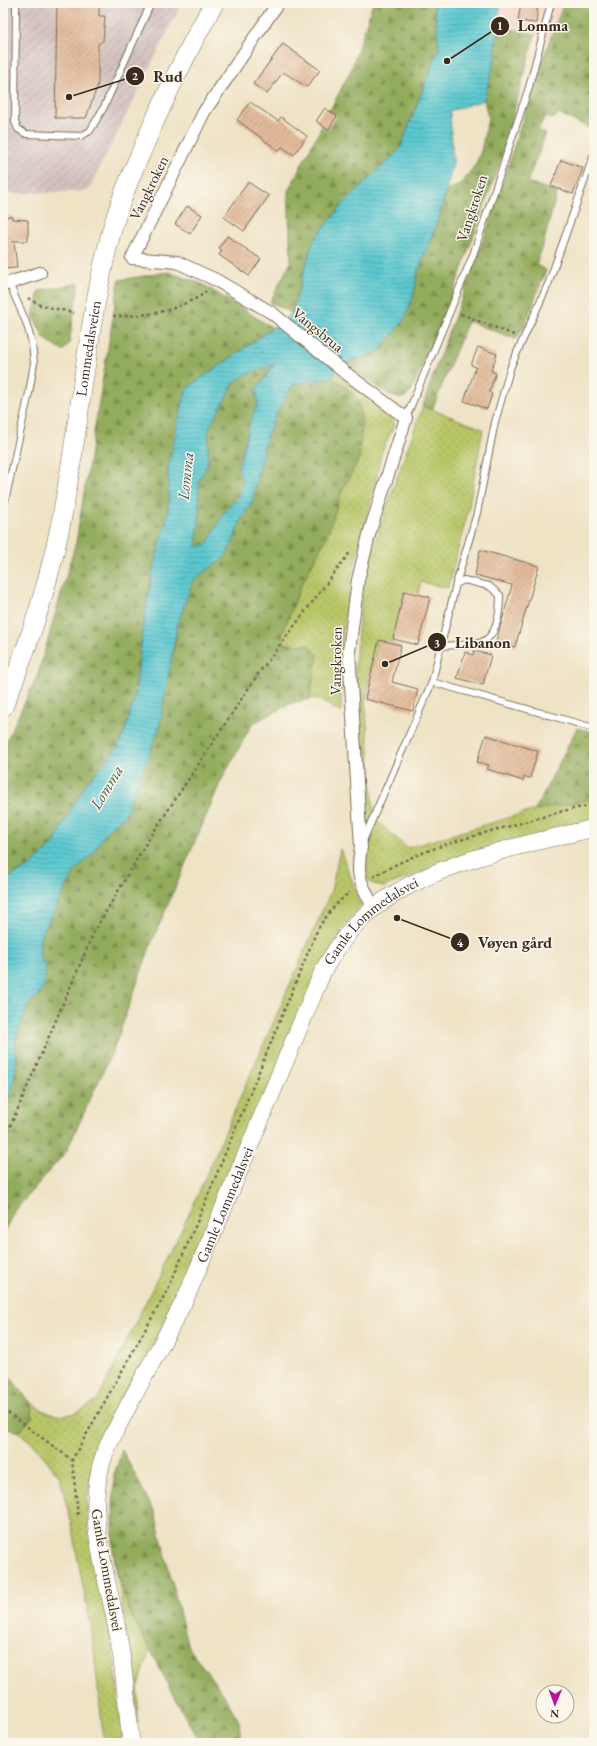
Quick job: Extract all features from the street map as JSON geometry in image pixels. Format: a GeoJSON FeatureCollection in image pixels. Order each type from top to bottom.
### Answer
{"type":"FeatureCollection","features":[{"type":"Feature","properties":{"kind":"main road","name":"Lommedalsveien"},"geometry":{"type":"LineString","coordinates":[[3,707],[32,632],[57,540],[97,295],[114,222],[151,127],[192,42],[214,3]]}},
{"type":"Feature","properties":{"kind":"street","name":"Vangkroken"},"geometry":{"type":"LineString","coordinates":[[272,313],[216,280],[177,262],[132,258],[204,112],[278,3]]}},
{"type":"Feature","properties":{"kind":"street"},"geometry":{"type":"LineString","coordinates":[[6,284],[40,273]]}},
{"type":"Feature","properties":{"kind":"street","name":"Vangsbrua"},"geometry":{"type":"LineString","coordinates":[[272,313],[343,371],[406,418]]}},
{"type":"Feature","properties":{"kind":"street","name":"Vangkroken"},"geometry":{"type":"LineString","coordinates":[[374,908],[361,884],[358,875],[361,847],[349,651],[358,580],[370,531],[406,418]]}},
{"type":"Feature","properties":{"kind":"street","name":"Gamle Lommedalsvei"},"geometry":{"type":"LineString","coordinates":[[131,1743],[120,1642],[96,1521],[96,1494],[99,1473],[109,1444],[139,1385],[163,1344],[187,1295],[260,1125],[320,977],[339,945],[357,923],[374,908],[415,882],[482,856],[594,828]]}},
{"type":"Feature","properties":{"kind":"lane"},"geometry":{"type":"LineString","coordinates":[[16,3],[15,122],[18,129],[26,134],[81,136],[90,131],[104,107],[151,3]]}},
{"type":"Feature","properties":{"kind":"lane","name":"Vangkroken"},"geometry":{"type":"LineString","coordinates":[[406,418],[473,255],[529,87],[551,3]]}},
{"type":"Feature","properties":{"kind":"lane"},"geometry":{"type":"LineString","coordinates":[[361,847],[432,682],[456,584],[477,513],[495,422],[511,366],[550,282],[594,154]]}},
{"type":"Feature","properties":{"kind":"lane"},"geometry":{"type":"LineString","coordinates":[[3,510],[29,393],[34,363],[32,343],[26,322],[6,284]]}},
{"type":"Feature","properties":{"kind":"lane"},"geometry":{"type":"LineString","coordinates":[[441,646],[481,642],[492,634],[500,609],[500,595],[489,586],[464,580],[456,584]]}},
{"type":"Feature","properties":{"kind":"lane"},"geometry":{"type":"LineString","coordinates":[[432,682],[594,728]]}},
{"type":"Feature","properties":{"kind":"path"},"geometry":{"type":"LineString","coordinates":[[113,316],[144,316],[174,309],[202,296],[216,280]]}},
{"type":"Feature","properties":{"kind":"path"},"geometry":{"type":"LineString","coordinates":[[6,284],[40,305],[74,313]]}},
{"type":"Feature","properties":{"kind":"path"},"geometry":{"type":"LineString","coordinates":[[451,310],[523,340]]}},
{"type":"Feature","properties":{"kind":"path"},"geometry":{"type":"LineString","coordinates":[[3,1143],[94,932],[147,842],[258,674],[348,553],[370,531]]}},
{"type":"Feature","properties":{"kind":"path"},"geometry":{"type":"LineString","coordinates":[[3,1409],[72,1460]]}},
{"type":"Feature","properties":{"kind":"shaded area"},"geometry":{"type":"Polygon","coordinates":[[[3,3],[182,3],[88,191],[3,194],[3,3]]]}},
{"type":"Feature","properties":{"kind":"shaded area"},"geometry":{"type":"Polygon","coordinates":[[[501,3],[564,3],[551,38],[497,26],[501,3]]]}},
{"type":"Feature","properties":{"kind":"green space"},"geometry":{"type":"Polygon","coordinates":[[[373,3],[434,3],[439,48],[400,149],[344,203],[313,241],[292,313],[270,302],[291,261],[288,191],[351,70],[373,3]]]}},
{"type":"Feature","properties":{"kind":"green space"},"geometry":{"type":"Polygon","coordinates":[[[564,3],[594,3],[594,130],[559,114],[552,119],[545,116],[538,130],[546,134],[527,182],[557,192],[536,265],[546,270],[524,327],[516,339],[468,321],[432,410],[423,406],[444,344],[483,241],[552,32],[564,3]]]}},
{"type":"Feature","properties":{"kind":"green space"},"geometry":{"type":"Polygon","coordinates":[[[497,26],[535,34],[503,153],[450,302],[410,393],[405,397],[399,398],[378,388],[343,363],[361,358],[413,297],[418,271],[439,217],[446,190],[460,185],[476,164],[481,151],[488,118],[484,100],[495,58],[497,26]]]}},
{"type":"Feature","properties":{"kind":"green space"},"geometry":{"type":"Polygon","coordinates":[[[168,272],[202,284],[273,328],[187,388],[168,469],[169,502],[166,522],[152,574],[144,620],[135,695],[125,731],[118,747],[88,781],[70,811],[53,845],[30,866],[8,878],[3,889],[3,748],[38,674],[76,542],[119,280],[168,272]]]}},
{"type":"Feature","properties":{"kind":"green space"},"geometry":{"type":"Polygon","coordinates":[[[79,283],[69,344],[63,351],[44,338],[33,316],[39,291],[79,283]]]}},
{"type":"Feature","properties":{"kind":"green space"},"geometry":{"type":"Polygon","coordinates":[[[275,363],[256,390],[258,404],[251,419],[238,468],[243,481],[239,495],[223,514],[207,544],[196,546],[199,520],[199,481],[208,463],[208,435],[210,425],[234,383],[245,375],[275,363]]]}},
{"type":"Feature","properties":{"kind":"green space"},"geometry":{"type":"Polygon","coordinates":[[[335,372],[392,415],[394,425],[381,454],[372,497],[350,584],[342,640],[341,713],[316,698],[310,699],[318,656],[307,645],[284,644],[282,634],[301,585],[326,538],[341,493],[359,459],[345,386],[331,378],[335,372]]]}},
{"type":"Feature","properties":{"kind":"green space"},"geometry":{"type":"Polygon","coordinates":[[[331,378],[345,386],[359,402],[362,425],[359,459],[341,493],[326,538],[301,585],[282,634],[285,644],[308,645],[318,656],[310,699],[292,703],[252,724],[221,781],[151,944],[114,1048],[66,1152],[15,1210],[3,1234],[3,1108],[12,1091],[17,1061],[15,1040],[28,1006],[34,1000],[46,967],[39,955],[40,938],[74,871],[94,852],[108,829],[124,817],[131,799],[175,645],[177,626],[193,580],[224,558],[232,544],[241,520],[253,500],[257,475],[267,435],[277,412],[293,383],[331,378]]]}},
{"type":"Feature","properties":{"kind":"green space"},"geometry":{"type":"Polygon","coordinates":[[[423,406],[483,429],[468,511],[448,588],[421,582],[418,595],[404,592],[392,643],[379,640],[365,699],[374,818],[407,848],[535,810],[589,799],[594,799],[594,821],[423,872],[382,887],[371,883],[367,878],[355,667],[359,620],[364,578],[390,497],[423,406]]]}},
{"type":"Feature","properties":{"kind":"green space"},"geometry":{"type":"Polygon","coordinates":[[[577,728],[594,732],[594,799],[535,810],[577,728]]]}},
{"type":"Feature","properties":{"kind":"green space"},"geometry":{"type":"Polygon","coordinates":[[[340,849],[361,905],[341,931],[181,1288],[158,1335],[119,1402],[93,1466],[87,1498],[88,1531],[103,1597],[116,1671],[123,1743],[104,1743],[92,1633],[71,1524],[60,1477],[36,1447],[19,1432],[32,1417],[31,1403],[47,1412],[62,1416],[79,1411],[98,1399],[191,1210],[331,891],[340,849]]]}},
{"type":"Feature","properties":{"kind":"green space"},"geometry":{"type":"Polygon","coordinates":[[[3,1368],[31,1403],[32,1417],[19,1432],[3,1426],[3,1368]]]}},
{"type":"Feature","properties":{"kind":"green space"},"geometry":{"type":"Polygon","coordinates":[[[122,1450],[155,1513],[188,1647],[222,1692],[239,1721],[241,1743],[199,1743],[198,1738],[172,1693],[132,1617],[123,1592],[113,1550],[114,1475],[122,1450]]]}},
{"type":"Feature","properties":{"kind":"green space"},"geometry":{"type":"Polygon","coordinates":[[[113,1550],[123,1592],[132,1617],[150,1649],[138,1688],[138,1724],[131,1664],[113,1550]]]}},
{"type":"Feature","properties":{"kind":"water"},"geometry":{"type":"Polygon","coordinates":[[[434,3],[501,3],[497,26],[495,58],[484,100],[450,111],[453,164],[439,217],[418,271],[413,297],[403,322],[379,351],[343,363],[331,378],[293,384],[277,412],[267,435],[257,475],[253,500],[241,520],[232,544],[224,558],[193,580],[177,626],[159,729],[124,817],[108,829],[94,852],[74,872],[40,938],[39,955],[46,967],[44,988],[28,1006],[15,1040],[17,1061],[12,1091],[3,1108],[3,889],[8,878],[30,866],[53,845],[70,811],[88,781],[118,747],[125,731],[135,695],[144,620],[152,574],[166,522],[169,502],[168,469],[187,388],[292,313],[313,241],[344,203],[400,149],[439,48],[434,3]],[[275,364],[245,375],[234,383],[210,426],[208,435],[208,463],[199,481],[199,520],[196,546],[207,544],[223,514],[239,495],[243,481],[238,468],[251,419],[258,404],[256,390],[275,364]]]}},
{"type":"Feature","properties":{"kind":"building"},"geometry":{"type":"Polygon","coordinates":[[[57,3],[99,3],[99,16],[105,16],[103,41],[98,44],[98,84],[86,118],[55,118],[57,3]]]}},
{"type":"Feature","properties":{"kind":"building"},"geometry":{"type":"Polygon","coordinates":[[[521,3],[538,3],[536,23],[518,21],[521,3]]]}},
{"type":"Feature","properties":{"kind":"building"},"geometry":{"type":"Polygon","coordinates":[[[283,44],[320,70],[307,87],[283,72],[267,94],[253,84],[283,44]]]}},
{"type":"Feature","properties":{"kind":"building"},"geometry":{"type":"Polygon","coordinates":[[[250,102],[278,121],[281,117],[307,136],[294,155],[282,147],[279,151],[237,120],[250,102]]]}},
{"type":"Feature","properties":{"kind":"building"},"geometry":{"type":"Polygon","coordinates":[[[325,108],[337,116],[328,130],[316,121],[325,108]]]}},
{"type":"Feature","properties":{"kind":"building"},"geometry":{"type":"Polygon","coordinates":[[[561,160],[583,168],[573,194],[551,186],[561,160]]]}},
{"type":"Feature","properties":{"kind":"building"},"geometry":{"type":"Polygon","coordinates":[[[248,182],[269,196],[244,231],[224,217],[248,182]]]}},
{"type":"Feature","properties":{"kind":"building"},"geometry":{"type":"Polygon","coordinates":[[[187,206],[202,215],[190,234],[175,224],[187,206]]]}},
{"type":"Feature","properties":{"kind":"building"},"geometry":{"type":"Polygon","coordinates":[[[12,216],[12,219],[28,220],[28,241],[14,241],[17,268],[3,269],[3,217],[12,216]]]}},
{"type":"Feature","properties":{"kind":"building"},"geometry":{"type":"Polygon","coordinates":[[[227,236],[261,259],[249,276],[219,255],[222,250],[219,248],[227,236]]]}},
{"type":"Feature","properties":{"kind":"building"},"geometry":{"type":"Polygon","coordinates":[[[478,347],[497,354],[491,371],[496,373],[489,392],[492,394],[487,409],[464,401],[476,367],[471,365],[478,347]]]}},
{"type":"Feature","properties":{"kind":"building"},"geometry":{"type":"Polygon","coordinates":[[[480,550],[539,566],[515,647],[496,642],[512,585],[475,575],[480,550]]]}},
{"type":"Feature","properties":{"kind":"building"},"geometry":{"type":"Polygon","coordinates":[[[404,591],[430,597],[418,645],[393,639],[404,591]]]}},
{"type":"Feature","properties":{"kind":"building"},"geometry":{"type":"Polygon","coordinates":[[[379,640],[401,645],[392,682],[418,689],[413,711],[365,699],[379,640]]]}},
{"type":"Feature","properties":{"kind":"building"},"geometry":{"type":"Polygon","coordinates":[[[474,651],[491,655],[483,685],[457,678],[465,652],[473,655],[474,651]]]}},
{"type":"Feature","properties":{"kind":"building"},"geometry":{"type":"Polygon","coordinates":[[[486,735],[538,751],[530,778],[524,777],[523,781],[487,769],[489,765],[477,762],[486,735]]]}},
{"type":"Feature","properties":{"kind":"place","name":"Lomma"},"geometry":{"type":"Point","coordinates":[447,61]}},
{"type":"Feature","properties":{"kind":"place","name":"Rud"},"geometry":{"type":"Point","coordinates":[69,97]}},
{"type":"Feature","properties":{"kind":"place","name":"Libanon"},"geometry":{"type":"Point","coordinates":[385,664]}},
{"type":"Feature","properties":{"kind":"place","name":"Vøyen gård"},"geometry":{"type":"Point","coordinates":[397,918]}}]}
